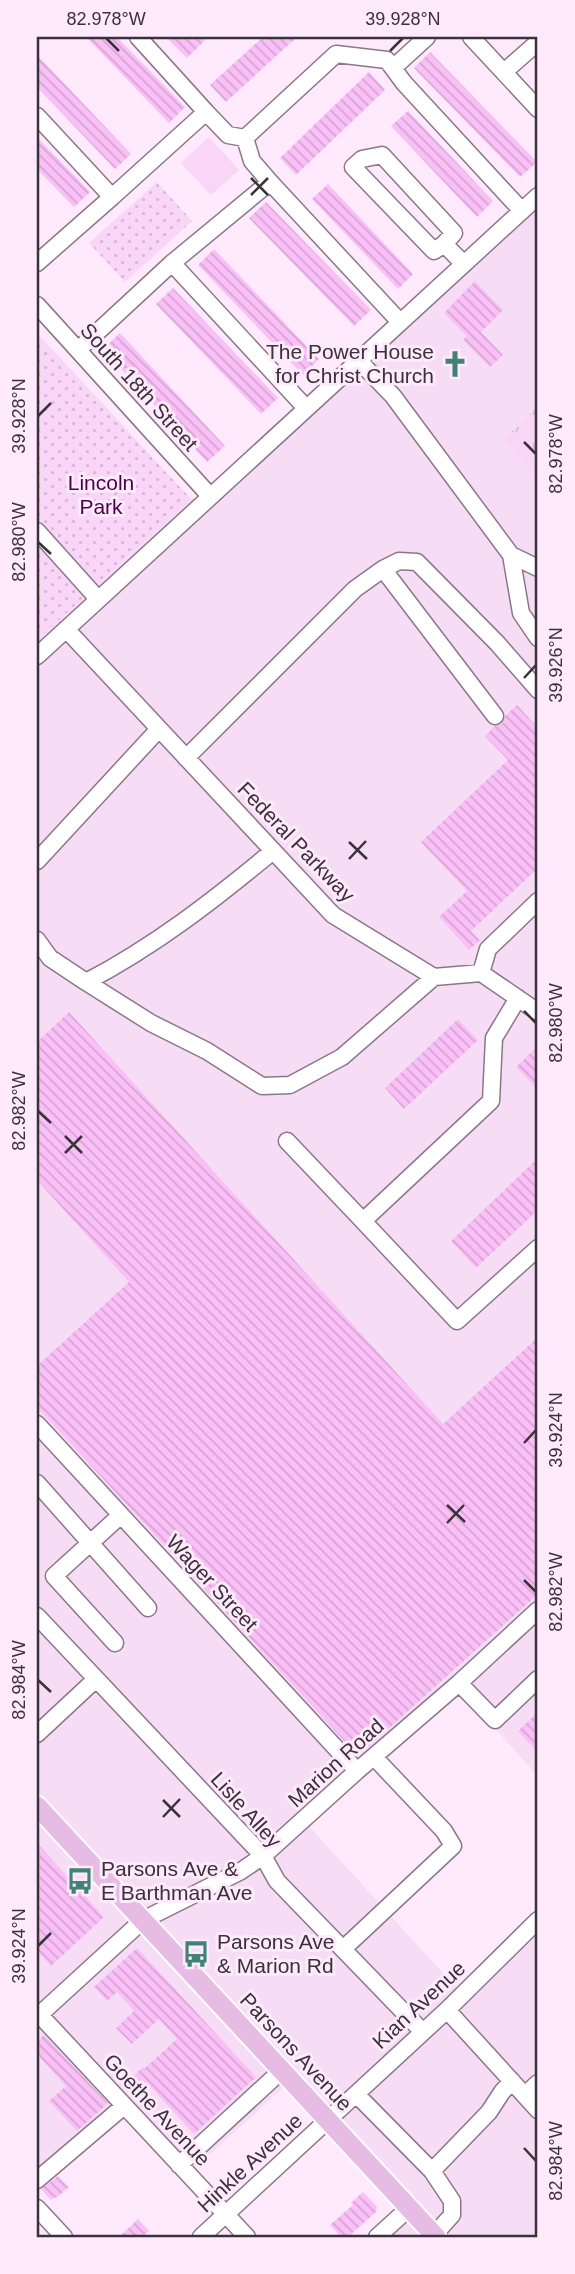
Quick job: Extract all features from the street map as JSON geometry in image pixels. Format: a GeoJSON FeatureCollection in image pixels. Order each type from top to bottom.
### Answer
{"type":"FeatureCollection","features":[{"type":"Feature","properties":{"kind":"main road","name":"Parsons Avenue"},"geometry":{"type":"LineString","coordinates":[[37,1806],[435,2236]]}},
{"type":"Feature","properties":{"kind":"street"},"geometry":{"type":"LineString","coordinates":[[138,37],[228,135],[246,138]]}},
{"type":"Feature","properties":{"kind":"street"},"geometry":{"type":"LineString","coordinates":[[334,37],[336,54]]}},
{"type":"Feature","properties":{"kind":"street"},"geometry":{"type":"LineString","coordinates":[[393,68],[427,37]]}},
{"type":"Feature","properties":{"kind":"street"},"geometry":{"type":"LineString","coordinates":[[471,37],[538,109]]}},
{"type":"Feature","properties":{"kind":"street"},"geometry":{"type":"LineString","coordinates":[[504,72],[538,41]]}},
{"type":"Feature","properties":{"kind":"street"},"geometry":{"type":"LineString","coordinates":[[246,138],[336,54],[387,60],[404,83],[522,211]]}},
{"type":"Feature","properties":{"kind":"street"},"geometry":{"type":"LineString","coordinates":[[37,263],[206,112]]}},
{"type":"Feature","properties":{"kind":"street"},"geometry":{"type":"LineString","coordinates":[[37,116],[111,197]]}},
{"type":"Feature","properties":{"kind":"street"},"geometry":{"type":"LineString","coordinates":[[246,138],[252,161],[400,322]]}},
{"type":"Feature","properties":{"kind":"street"},"geometry":{"type":"LineString","coordinates":[[382,155],[454,233],[444,244],[434,251],[353,167],[362,159],[382,155]]}},
{"type":"Feature","properties":{"kind":"street"},"geometry":{"type":"LineString","coordinates":[[78,351],[172,263],[270,182]]}},
{"type":"Feature","properties":{"kind":"street"},"geometry":{"type":"LineString","coordinates":[[37,656],[538,196]]}},
{"type":"Feature","properties":{"kind":"street"},"geometry":{"type":"LineString","coordinates":[[444,244],[464,264]]}},
{"type":"Feature","properties":{"kind":"street"},"geometry":{"type":"LineString","coordinates":[[172,263],[306,408]]}},
{"type":"Feature","properties":{"kind":"street","name":"South 18th Street"},"geometry":{"type":"LineString","coordinates":[[37,306],[210,496]]}},
{"type":"Feature","properties":{"kind":"street"},"geometry":{"type":"LineString","coordinates":[[359,361],[393,396],[512,555],[538,568]]}},
{"type":"Feature","properties":{"kind":"street"},"geometry":{"type":"LineString","coordinates":[[37,531],[98,599]]}},
{"type":"Feature","properties":{"kind":"street"},"geometry":{"type":"LineString","coordinates":[[512,555],[521,614],[538,638]]}},
{"type":"Feature","properties":{"kind":"street"},"geometry":{"type":"LineString","coordinates":[[186,758],[355,589],[399,561],[417,562],[497,643],[538,690]]}},
{"type":"Feature","properties":{"kind":"street"},"geometry":{"type":"LineString","coordinates":[[383,569],[495,716]]}},
{"type":"Feature","properties":{"kind":"street","name":"Federal Parkway"},"geometry":{"type":"LineString","coordinates":[[66,629],[333,915],[434,977]]}},
{"type":"Feature","properties":{"kind":"street"},"geometry":{"type":"LineString","coordinates":[[37,861],[159,729]]}},
{"type":"Feature","properties":{"kind":"street"},"geometry":{"type":"LineString","coordinates":[[86,982],[163,937],[224,892],[273,851]]}},
{"type":"Feature","properties":{"kind":"street"},"geometry":{"type":"LineString","coordinates":[[481,973],[488,949],[538,901]]}},
{"type":"Feature","properties":{"kind":"street"},"geometry":{"type":"LineString","coordinates":[[37,940],[50,958],[86,982],[151,1023],[207,1051],[262,1086],[290,1085],[342,1057],[434,977],[481,973],[538,1012]]}},
{"type":"Feature","properties":{"kind":"street"},"geometry":{"type":"LineString","coordinates":[[363,1222],[491,1101],[494,1038],[518,998]]}},
{"type":"Feature","properties":{"kind":"street"},"geometry":{"type":"LineString","coordinates":[[287,1141],[457,1321],[538,1248]]}},
{"type":"Feature","properties":{"kind":"street","name":"Wager Street"},"geometry":{"type":"LineString","coordinates":[[37,1424],[357,1771]]}},
{"type":"Feature","properties":{"kind":"street"},"geometry":{"type":"LineString","coordinates":[[37,1483],[148,1608]]}},
{"type":"Feature","properties":{"kind":"street"},"geometry":{"type":"LineString","coordinates":[[115,1643],[54,1576],[121,1515]]}},
{"type":"Feature","properties":{"kind":"street","name":"Marion Road"},"geometry":{"type":"LineString","coordinates":[[38,2015],[143,1920],[241,1871],[262,1856],[538,1610]]}},
{"type":"Feature","properties":{"kind":"street","name":"Lisle Alley"},"geometry":{"type":"LineString","coordinates":[[37,1616],[262,1856],[277,1881],[423,2032]]}},
{"type":"Feature","properties":{"kind":"street"},"geometry":{"type":"LineString","coordinates":[[37,1734],[96,1679]]}},
{"type":"Feature","properties":{"kind":"street"},"geometry":{"type":"LineString","coordinates":[[459,1683],[495,1720],[538,1679]]}},
{"type":"Feature","properties":{"kind":"street"},"geometry":{"type":"LineString","coordinates":[[343,1949],[453,1846],[444,1831],[374,1757]]}},
{"type":"Feature","properties":{"kind":"street","name":"Kian Avenue"},"geometry":{"type":"LineString","coordinates":[[328,2121],[538,1920]]}},
{"type":"Feature","properties":{"kind":"street"},"geometry":{"type":"LineString","coordinates":[[447,2010],[538,2110]]}},
{"type":"Feature","properties":{"kind":"street","name":"Goethe Avenue"},"geometry":{"type":"LineString","coordinates":[[38,2015],[247,2237]]}},
{"type":"Feature","properties":{"kind":"street"},"geometry":{"type":"LineString","coordinates":[[179,2165],[282,2070]]}},
{"type":"Feature","properties":{"kind":"street"},"geometry":{"type":"LineString","coordinates":[[432,2171],[489,2112],[512,2081]]}},
{"type":"Feature","properties":{"kind":"street"},"geometry":{"type":"LineString","coordinates":[[525,2095],[538,2083]]}},
{"type":"Feature","properties":{"kind":"street"},"geometry":{"type":"LineString","coordinates":[[356,2094],[432,2171],[452,2202],[452,2215],[435,2236]]}},
{"type":"Feature","properties":{"kind":"street"},"geometry":{"type":"LineString","coordinates":[[37,2180],[124,2106]]}},
{"type":"Feature","properties":{"kind":"street","name":"Hinkle Avenue"},"geometry":{"type":"LineString","coordinates":[[201,2237],[328,2121]]}},
{"type":"Feature","properties":{"kind":"street"},"geometry":{"type":"LineString","coordinates":[[37,2208],[64,2237]]}},
{"type":"Feature","properties":{"kind":"street"},"geometry":{"type":"LineString","coordinates":[[377,2237],[409,2208]]}},
{"type":"Feature","properties":{"kind":"shaded area"},"geometry":{"type":"Polygon","coordinates":[[[538,198],[538,406],[503,440],[538,480],[538,1776],[457,1687],[307,1824],[461,1993],[538,1924],[538,2076],[521,2093],[538,2112],[538,2237],[366,2237],[407,2199],[292,2080],[189,2173],[125,2104],[37,2182],[37,640],[191,499],[214,497],[538,198]]]}},
{"type":"Feature","properties":{"kind":"green space"},"geometry":{"type":"Polygon","coordinates":[[[209,137],[239,170],[211,195],[181,163],[209,137]]]}},
{"type":"Feature","properties":{"kind":"green space"},"geometry":{"type":"Polygon","coordinates":[[[157,182],[192,221],[125,282],[89,243],[157,182]]]}},
{"type":"Feature","properties":{"kind":"green space","name":"Lincoln Park"},"geometry":{"type":"Polygon","coordinates":[[[37,333],[191,499],[37,640],[37,333]]]}},
{"type":"Feature","properties":{"kind":"green space"},"geometry":{"type":"Polygon","coordinates":[[[538,406],[538,480],[503,440],[538,406]]]}},
{"type":"Feature","properties":{"kind":"building"},"geometry":{"type":"Polygon","coordinates":[[[86,37],[117,37],[185,107],[169,123],[86,37]]]}},
{"type":"Feature","properties":{"kind":"building"},"geometry":{"type":"Polygon","coordinates":[[[166,37],[208,37],[187,58],[166,37]]]}},
{"type":"Feature","properties":{"kind":"building"},"geometry":{"type":"Polygon","coordinates":[[[263,37],[297,37],[226,102],[210,85],[263,37]]]}},
{"type":"Feature","properties":{"kind":"building"},"geometry":{"type":"Polygon","coordinates":[[[430,52],[537,162],[520,177],[414,68],[430,52]]]}},
{"type":"Feature","properties":{"kind":"building"},"geometry":{"type":"Polygon","coordinates":[[[37,55],[131,154],[115,169],[37,87],[37,55]]]}},
{"type":"Feature","properties":{"kind":"building"},"geometry":{"type":"Polygon","coordinates":[[[369,72],[385,90],[296,175],[280,158],[369,72]]]}},
{"type":"Feature","properties":{"kind":"building"},"geometry":{"type":"Polygon","coordinates":[[[408,111],[493,201],[477,217],[391,126],[408,111]]]}},
{"type":"Feature","properties":{"kind":"building"},"geometry":{"type":"Polygon","coordinates":[[[37,137],[90,192],[74,207],[37,169],[37,137]]]}},
{"type":"Feature","properties":{"kind":"building"},"geometry":{"type":"Polygon","coordinates":[[[328,184],[413,274],[398,289],[312,199],[328,184]]]}},
{"type":"Feature","properties":{"kind":"building"},"geometry":{"type":"Polygon","coordinates":[[[266,202],[371,310],[354,326],[249,218],[266,202]]]}},
{"type":"Feature","properties":{"kind":"building"},"geometry":{"type":"Polygon","coordinates":[[[214,249],[319,359],[303,375],[198,265],[214,249]]]}},
{"type":"Feature","properties":{"kind":"building"},"geometry":{"type":"Polygon","coordinates":[[[475,281],[503,310],[481,332],[503,355],[490,367],[463,340],[467,336],[444,313],[475,281]]]}},
{"type":"Feature","properties":{"kind":"building"},"geometry":{"type":"Polygon","coordinates":[[[173,288],[278,398],[261,414],[156,304],[173,288]]]}},
{"type":"Feature","properties":{"kind":"building"},"geometry":{"type":"Polygon","coordinates":[[[120,333],[225,446],[207,462],[103,349],[120,333]]]}},
{"type":"Feature","properties":{"kind":"building"},"geometry":{"type":"Polygon","coordinates":[[[517,705],[538,728],[538,868],[471,931],[480,940],[469,950],[439,917],[467,891],[421,842],[508,760],[485,736],[495,726],[502,724],[505,716],[517,705]]]}},
{"type":"Feature","properties":{"kind":"building"},"geometry":{"type":"Polygon","coordinates":[[[69,1012],[443,1424],[538,1337],[538,1594],[358,1756],[37,1407],[37,1366],[129,1282],[37,1180],[37,1042],[69,1012]]]}},
{"type":"Feature","properties":{"kind":"building"},"geometry":{"type":"Polygon","coordinates":[[[458,1019],[478,1040],[404,1109],[385,1088],[458,1019]]]}},
{"type":"Feature","properties":{"kind":"building"},"geometry":{"type":"Polygon","coordinates":[[[538,1046],[538,1090],[516,1067],[538,1046]]]}},
{"type":"Feature","properties":{"kind":"building"},"geometry":{"type":"Polygon","coordinates":[[[538,1158],[538,1210],[476,1268],[451,1241],[538,1158]]]}},
{"type":"Feature","properties":{"kind":"building"},"geometry":{"type":"Polygon","coordinates":[[[538,1712],[538,1753],[518,1731],[538,1712]]]}},
{"type":"Feature","properties":{"kind":"building"},"geometry":{"type":"Polygon","coordinates":[[[37,1843],[104,1917],[51,1966],[37,1951],[37,1843]]]}},
{"type":"Feature","properties":{"kind":"building"},"geometry":{"type":"Polygon","coordinates":[[[137,1948],[256,2077],[194,2134],[151,2087],[141,2096],[128,2081],[177,2039],[159,2019],[132,2044],[116,2028],[134,2011],[117,1992],[107,2001],[94,1987],[137,1948]]]}},
{"type":"Feature","properties":{"kind":"building"},"geometry":{"type":"Polygon","coordinates":[[[44,2035],[108,2103],[77,2131],[49,2101],[66,2086],[37,2054],[37,2042],[44,2035]]]}},
{"type":"Feature","properties":{"kind":"building"},"geometry":{"type":"Polygon","coordinates":[[[58,2176],[69,2187],[51,2200],[41,2189],[58,2176]]]}},
{"type":"Feature","properties":{"kind":"building"},"geometry":{"type":"Polygon","coordinates":[[[363,2192],[377,2207],[376,2212],[348,2237],[341,2237],[330,2225],[353,2205],[351,2203],[363,2192]]]}},
{"type":"Feature","properties":{"kind":"building"},"geometry":{"type":"Polygon","coordinates":[[[138,2219],[149,2231],[142,2237],[119,2237],[138,2219]]]}},
{"type":"Feature","properties":{"kind":"place","name":"The Power House for Christ Church"},"geometry":{"type":"Point","coordinates":[455,364]}},
{"type":"Feature","properties":{"kind":"place","name":"Parsons Ave & E Barthman Ave"},"geometry":{"type":"Point","coordinates":[80,1881]}},
{"type":"Feature","properties":{"kind":"place","name":"Parsons Ave & Marion Rd"},"geometry":{"type":"Point","coordinates":[196,1954]}}]}
